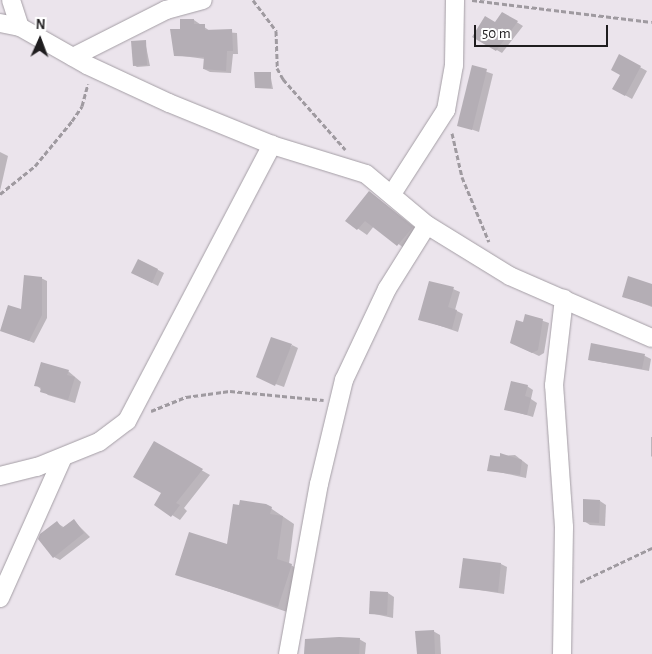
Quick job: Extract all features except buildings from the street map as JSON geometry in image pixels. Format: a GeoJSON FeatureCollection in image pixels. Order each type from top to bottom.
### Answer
{"type":"FeatureCollection","features":[{"type":"Feature","properties":{"kind":"street"},"geometry":{"type":"LineString","coordinates":[[11,0],[20,27]]}},
{"type":"Feature","properties":{"kind":"street"},"geometry":{"type":"LineString","coordinates":[[80,61],[166,10],[203,0]]}},
{"type":"Feature","properties":{"kind":"street"},"geometry":{"type":"LineString","coordinates":[[392,194],[446,110],[454,65],[455,0]]}},
{"type":"Feature","properties":{"kind":"street"},"geometry":{"type":"LineString","coordinates":[[0,23],[20,27],[80,61],[272,145],[366,174],[427,225],[510,276],[652,338]]}},
{"type":"Feature","properties":{"kind":"street"},"geometry":{"type":"LineString","coordinates":[[0,476],[63,457],[111,436],[127,421],[272,145]]}},
{"type":"Feature","properties":{"kind":"street"},"geometry":{"type":"LineString","coordinates":[[288,654],[338,402],[387,289],[427,225]]}},
{"type":"Feature","properties":{"kind":"street"},"geometry":{"type":"LineString","coordinates":[[562,654],[563,590],[554,385],[564,299]]}},
{"type":"Feature","properties":{"kind":"street"},"geometry":{"type":"LineString","coordinates":[[0,598],[63,457]]}},
{"type":"Feature","properties":{"kind":"path"},"geometry":{"type":"LineString","coordinates":[[253,0],[276,31],[277,68],[283,79],[348,153]]}},
{"type":"Feature","properties":{"kind":"path"},"geometry":{"type":"LineString","coordinates":[[472,0],[652,22]]}},
{"type":"Feature","properties":{"kind":"path"},"geometry":{"type":"LineString","coordinates":[[0,194],[35,166],[82,106],[80,61]]}},
{"type":"Feature","properties":{"kind":"path"},"geometry":{"type":"LineString","coordinates":[[446,110],[462,177],[495,252]]}},
{"type":"Feature","properties":{"kind":"path"},"geometry":{"type":"LineString","coordinates":[[127,421],[207,392],[338,402]]}},
{"type":"Feature","properties":{"kind":"path"},"geometry":{"type":"LineString","coordinates":[[563,590],[652,548]]}}]}
